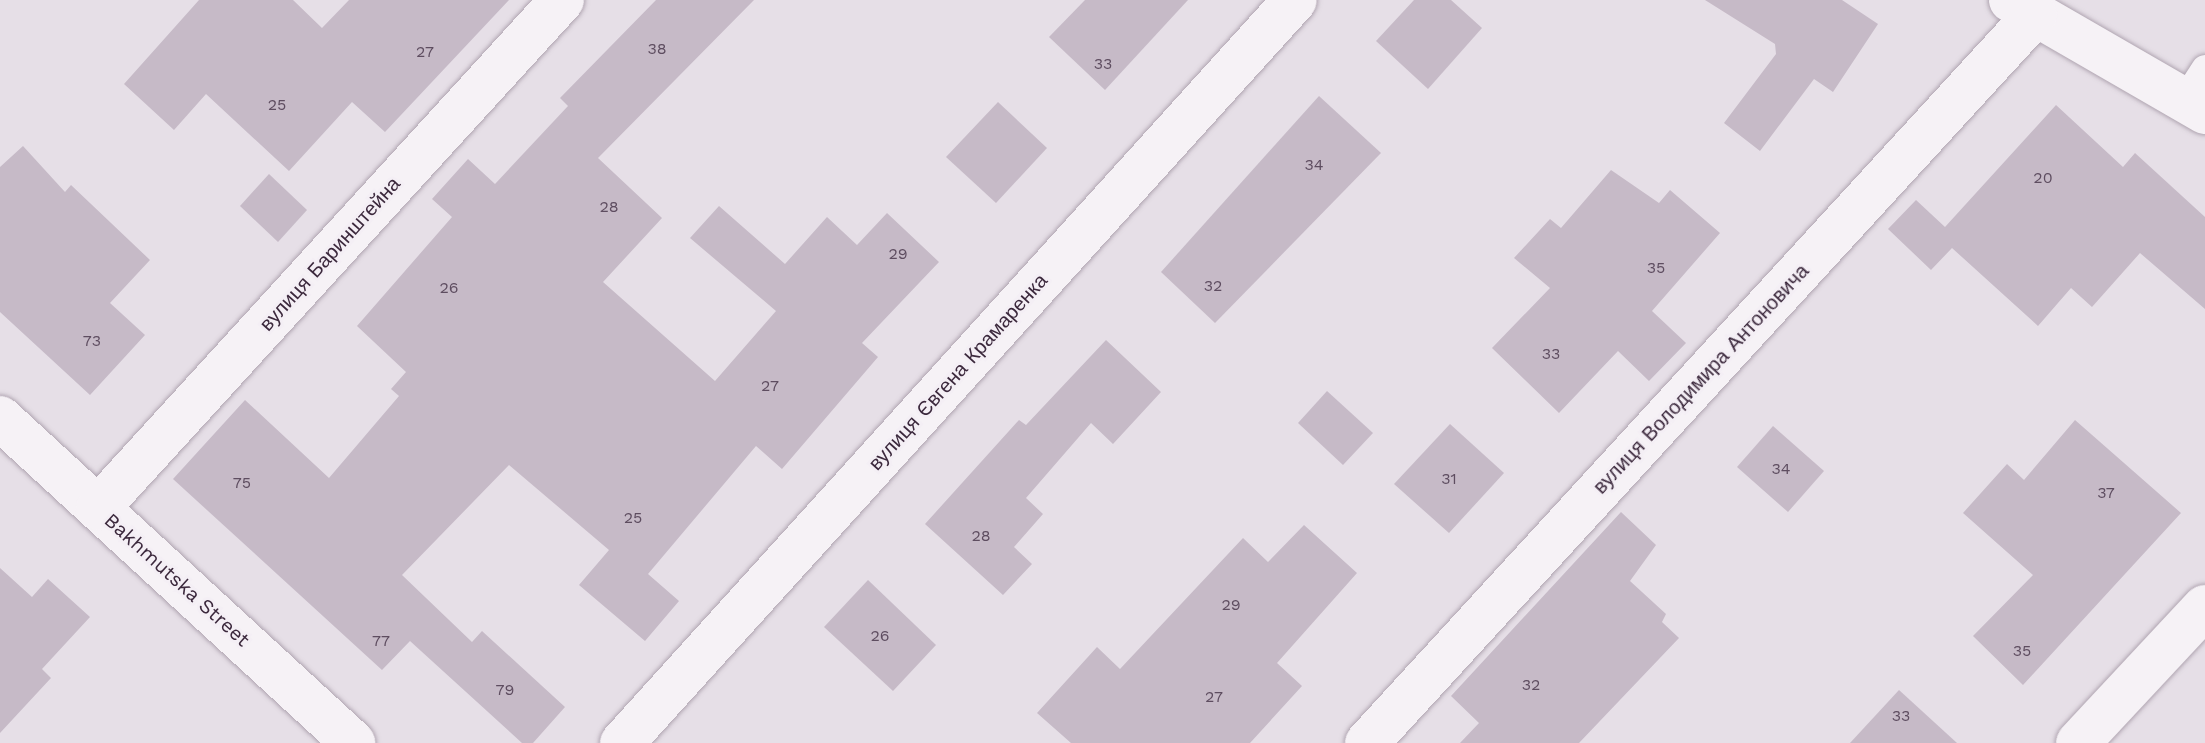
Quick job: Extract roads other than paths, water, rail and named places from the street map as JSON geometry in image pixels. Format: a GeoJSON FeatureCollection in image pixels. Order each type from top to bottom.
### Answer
{"type":"FeatureCollection","features":[{"type":"Feature","properties":{"kind":"street","name":"вулиця Баринштейна"},"geometry":{"type":"LineString","coordinates":[[98,508],[562,0]]}},
{"type":"Feature","properties":{"kind":"street","name":"вулиця Євгена Крамаренка"},"geometry":{"type":"LineString","coordinates":[[622,743],[1295,0]]}},
{"type":"Feature","properties":{"kind":"street"},"geometry":{"type":"LineString","coordinates":[[2023,8],[2198,93]]}},
{"type":"Feature","properties":{"kind":"street","name":"вулиця Володимира Антоновича"},"geometry":{"type":"LineString","coordinates":[[1367,743],[2023,8]]}},
{"type":"Feature","properties":{"kind":"street","name":"Bakhmutska Street"},"geometry":{"type":"LineString","coordinates":[[0,418],[353,743]]}},
{"type":"Feature","properties":{"kind":"street"},"geometry":{"type":"LineString","coordinates":[[2078,743],[2205,607]]}}]}
